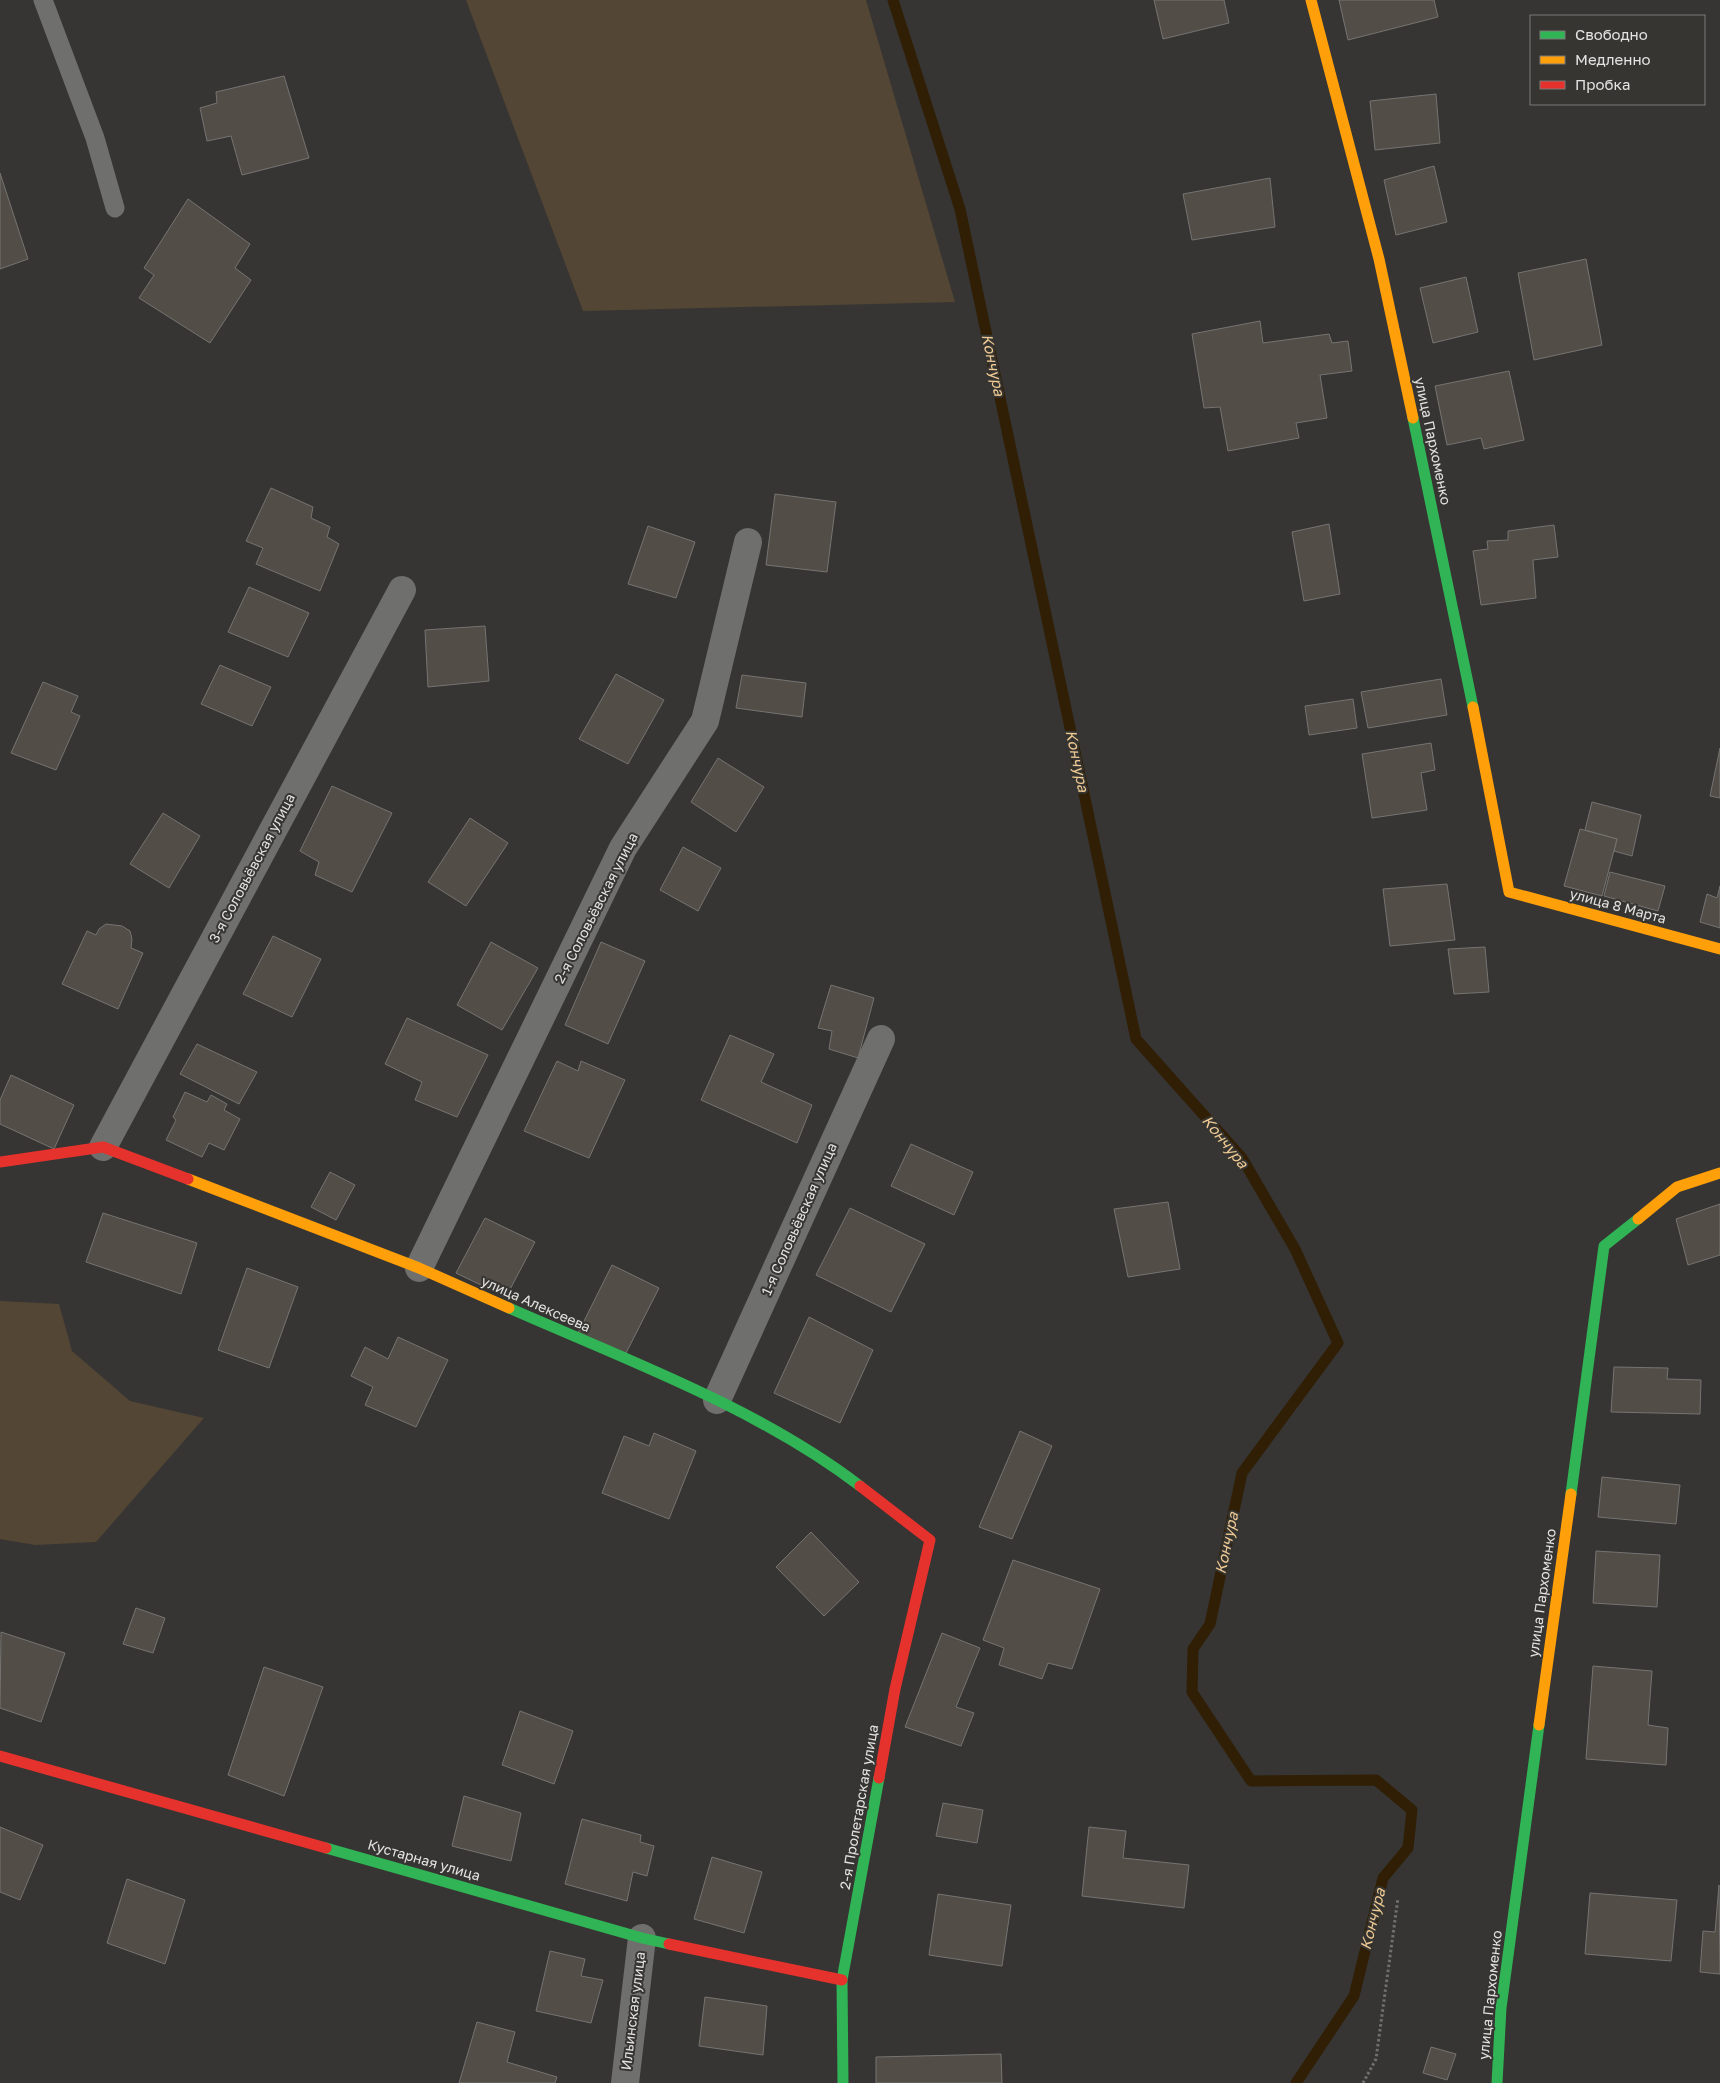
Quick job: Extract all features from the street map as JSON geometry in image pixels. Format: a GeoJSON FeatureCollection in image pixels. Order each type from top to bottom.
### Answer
{"type":"FeatureCollection","features":[{"type":"Feature","properties":{"kind":"street","name":"улица Пархоменко"},"geometry":{"type":"LineString","coordinates":[[1311,0],[1379,259],[1454,610],[1509,892]]}},
{"type":"Feature","properties":{"kind":"street","name":"2-я Соловьёвская улица"},"geometry":{"type":"LineString","coordinates":[[419,1268],[623,848],[705,720],[748,542]]}},
{"type":"Feature","properties":{"kind":"street","name":"3-я Соловьёвская улица"},"geometry":{"type":"LineString","coordinates":[[103,1147],[402,590]]}},
{"type":"Feature","properties":{"kind":"street","name":"улица 8 Марта"},"geometry":{"type":"LineString","coordinates":[[1509,892],[1720,949]]}},
{"type":"Feature","properties":{"kind":"street","name":"1-я Соловьёвская улица"},"geometry":{"type":"LineString","coordinates":[[718,1400],[882,1039]]}},
{"type":"Feature","properties":{"kind":"street","name":"улица Алексеева"},"geometry":{"type":"LineString","coordinates":[[103,1147],[419,1268],[718,1400],[827,1461],[930,1540]]}},
{"type":"Feature","properties":{"kind":"street"},"geometry":{"type":"LineString","coordinates":[[0,1162],[103,1147]]}},
{"type":"Feature","properties":{"kind":"street","name":"улица Пархоменко"},"geometry":{"type":"LineString","coordinates":[[1497,2083],[1502,1998],[1604,1246],[1677,1187],[1720,1172]]}},
{"type":"Feature","properties":{"kind":"street","name":"2-я Пролетарская улица"},"geometry":{"type":"LineString","coordinates":[[843,2083],[842,1980],[895,1689],[930,1540]]}},
{"type":"Feature","properties":{"kind":"street","name":"Кустарная улица"},"geometry":{"type":"LineString","coordinates":[[0,1756],[642,1938],[842,1980]]}},
{"type":"Feature","properties":{"kind":"street","name":"Ильинская улица"},"geometry":{"type":"LineString","coordinates":[[625,2083],[642,1938]]}},
{"type":"Feature","properties":{"kind":"lane"},"geometry":{"type":"LineString","coordinates":[[43,0],[95,138],[114,208]]}},
{"type":"Feature","properties":{"kind":"path"},"geometry":{"type":"LineString","coordinates":[[1363,2083],[1376,2059],[1398,1898]]}},
{"type":"Feature","properties":{"kind":"shaded area"},"geometry":{"type":"Polygon","coordinates":[[[466,0],[866,0],[955,302],[583,311],[466,0]]]}},
{"type":"Feature","properties":{"kind":"shaded area"},"geometry":{"type":"Polygon","coordinates":[[[0,1301],[59,1304],[72,1351],[130,1401],[204,1418],[96,1542],[35,1545],[0,1539],[0,1301]]]}},
{"type":"Feature","properties":{"kind":"building"},"geometry":{"type":"Polygon","coordinates":[[[1154,0],[1224,0],[1229,23],[1163,39],[1154,0]]]}},
{"type":"Feature","properties":{"kind":"building"},"geometry":{"type":"Polygon","coordinates":[[[1339,0],[1434,0],[1438,17],[1348,40],[1339,0]]]}},
{"type":"Feature","properties":{"kind":"building"},"geometry":{"type":"Polygon","coordinates":[[[284,76],[309,158],[242,175],[231,136],[207,141],[200,108],[217,103],[216,92],[284,76]]]}},
{"type":"Feature","properties":{"kind":"building"},"geometry":{"type":"Polygon","coordinates":[[[1436,94],[1440,143],[1375,150],[1370,101],[1436,94]]]}},
{"type":"Feature","properties":{"kind":"building"},"geometry":{"type":"Polygon","coordinates":[[[1434,166],[1447,222],[1396,235],[1384,180],[1434,166]]]}},
{"type":"Feature","properties":{"kind":"building"},"geometry":{"type":"Polygon","coordinates":[[[0,173],[28,259],[0,269],[0,173]]]}},
{"type":"Feature","properties":{"kind":"building"},"geometry":{"type":"Polygon","coordinates":[[[1270,178],[1275,227],[1192,240],[1183,194],[1270,178]]]}},
{"type":"Feature","properties":{"kind":"building"},"geometry":{"type":"Polygon","coordinates":[[[188,199],[250,244],[235,268],[251,280],[210,343],[139,298],[154,275],[144,268],[188,199]]]}},
{"type":"Feature","properties":{"kind":"building"},"geometry":{"type":"Polygon","coordinates":[[[1586,259],[1602,345],[1534,360],[1518,273],[1586,259]]]}},
{"type":"Feature","properties":{"kind":"building"},"geometry":{"type":"Polygon","coordinates":[[[1466,277],[1478,332],[1433,343],[1420,288],[1466,277]]]}},
{"type":"Feature","properties":{"kind":"building"},"geometry":{"type":"Polygon","coordinates":[[[1260,321],[1263,343],[1329,334],[1332,343],[1348,341],[1352,371],[1320,375],[1327,418],[1296,423],[1299,438],[1228,451],[1220,407],[1204,408],[1192,334],[1260,321]]]}},
{"type":"Feature","properties":{"kind":"building"},"geometry":{"type":"Polygon","coordinates":[[[1509,371],[1524,440],[1484,449],[1481,438],[1447,445],[1435,386],[1509,371]]]}},
{"type":"Feature","properties":{"kind":"building"},"geometry":{"type":"Polygon","coordinates":[[[271,488],[313,507],[311,518],[330,527],[327,537],[339,544],[320,591],[256,564],[263,548],[246,541],[271,488]]]}},
{"type":"Feature","properties":{"kind":"building"},"geometry":{"type":"Polygon","coordinates":[[[775,494],[836,502],[827,572],[766,565],[775,494]]]}},
{"type":"Feature","properties":{"kind":"building"},"geometry":{"type":"Polygon","coordinates":[[[1329,524],[1340,594],[1304,601],[1292,532],[1329,524]]]}},
{"type":"Feature","properties":{"kind":"building"},"geometry":{"type":"Polygon","coordinates":[[[1554,525],[1558,557],[1533,560],[1536,598],[1481,605],[1473,551],[1488,549],[1487,541],[1508,540],[1508,531],[1554,525]]]}},
{"type":"Feature","properties":{"kind":"building"},"geometry":{"type":"Polygon","coordinates":[[[648,526],[695,542],[676,598],[628,584],[648,526]]]}},
{"type":"Feature","properties":{"kind":"building"},"geometry":{"type":"Polygon","coordinates":[[[249,587],[309,613],[288,657],[228,632],[249,587]]]}},
{"type":"Feature","properties":{"kind":"building"},"geometry":{"type":"Polygon","coordinates":[[[485,626],[489,681],[428,687],[425,630],[485,626]]]}},
{"type":"Feature","properties":{"kind":"building"},"geometry":{"type":"Polygon","coordinates":[[[220,665],[271,687],[252,726],[201,704],[220,665]]]}},
{"type":"Feature","properties":{"kind":"building"},"geometry":{"type":"Polygon","coordinates":[[[616,674],[664,700],[628,764],[579,739],[616,674]]]}},
{"type":"Feature","properties":{"kind":"building"},"geometry":{"type":"Polygon","coordinates":[[[742,675],[806,683],[802,717],[736,708],[742,675]]]}},
{"type":"Feature","properties":{"kind":"building"},"geometry":{"type":"Polygon","coordinates":[[[1441,679],[1447,715],[1368,728],[1361,692],[1441,679]]]}},
{"type":"Feature","properties":{"kind":"building"},"geometry":{"type":"Polygon","coordinates":[[[43,682],[78,696],[71,712],[80,716],[56,770],[11,753],[43,682]]]}},
{"type":"Feature","properties":{"kind":"building"},"geometry":{"type":"Polygon","coordinates":[[[1353,699],[1357,728],[1309,735],[1305,706],[1353,699]]]}},
{"type":"Feature","properties":{"kind":"building"},"geometry":{"type":"Polygon","coordinates":[[[1431,743],[1435,770],[1421,773],[1427,810],[1372,818],[1362,754],[1431,743]]]}},
{"type":"Feature","properties":{"kind":"building"},"geometry":{"type":"Polygon","coordinates":[[[1720,748],[1720,798],[1710,796],[1720,748]]]}},
{"type":"Feature","properties":{"kind":"building"},"geometry":{"type":"Polygon","coordinates":[[[718,758],[764,787],[736,832],[691,802],[718,758]]]}},
{"type":"Feature","properties":{"kind":"building"},"geometry":{"type":"Polygon","coordinates":[[[332,786],[392,813],[352,892],[315,875],[319,862],[300,851],[332,786]]]}},
{"type":"Feature","properties":{"kind":"building"},"geometry":{"type":"Polygon","coordinates":[[[1592,802],[1641,815],[1632,856],[1614,851],[1617,839],[1585,830],[1592,802]]]}},
{"type":"Feature","properties":{"kind":"building"},"geometry":{"type":"Polygon","coordinates":[[[163,813],[200,836],[169,888],[130,864],[163,813]]]}},
{"type":"Feature","properties":{"kind":"building"},"geometry":{"type":"Polygon","coordinates":[[[470,818],[508,843],[466,906],[428,882],[470,818]]]}},
{"type":"Feature","properties":{"kind":"building"},"geometry":{"type":"Polygon","coordinates":[[[1580,829],[1617,839],[1602,896],[1564,886],[1580,829]]]}},
{"type":"Feature","properties":{"kind":"building"},"geometry":{"type":"Polygon","coordinates":[[[683,847],[721,868],[698,911],[660,890],[683,847]]]}},
{"type":"Feature","properties":{"kind":"building"},"geometry":{"type":"Polygon","coordinates":[[[1610,872],[1665,886],[1658,911],[1604,896],[1610,872]]]}},
{"type":"Feature","properties":{"kind":"building"},"geometry":{"type":"Polygon","coordinates":[[[1447,884],[1455,940],[1390,946],[1383,889],[1447,884]]]}},
{"type":"Feature","properties":{"kind":"building"},"geometry":{"type":"Polygon","coordinates":[[[1720,886],[1720,928],[1700,922],[1707,894],[1717,898],[1720,886]]]}},
{"type":"Feature","properties":{"kind":"building"},"geometry":{"type":"Polygon","coordinates":[[[106,924],[122,926],[130,931],[132,939],[131,948],[143,953],[118,1009],[62,984],[87,931],[96,935],[99,929],[106,924]]]}},
{"type":"Feature","properties":{"kind":"building"},"geometry":{"type":"Polygon","coordinates":[[[273,936],[321,959],[292,1017],[243,994],[273,936]]]}},
{"type":"Feature","properties":{"kind":"building"},"geometry":{"type":"Polygon","coordinates":[[[491,942],[538,968],[502,1030],[457,1005],[491,942]]]}},
{"type":"Feature","properties":{"kind":"building"},"geometry":{"type":"Polygon","coordinates":[[[601,942],[645,961],[608,1044],[565,1025],[601,942]]]}},
{"type":"Feature","properties":{"kind":"building"},"geometry":{"type":"Polygon","coordinates":[[[1485,947],[1489,992],[1454,994],[1448,949],[1485,947]]]}},
{"type":"Feature","properties":{"kind":"building"},"geometry":{"type":"Polygon","coordinates":[[[831,985],[874,998],[858,1058],[829,1049],[832,1031],[818,1028],[831,985]]]}},
{"type":"Feature","properties":{"kind":"building"},"geometry":{"type":"Polygon","coordinates":[[[407,1018],[488,1055],[457,1117],[415,1100],[422,1082],[385,1064],[407,1018]]]}},
{"type":"Feature","properties":{"kind":"building"},"geometry":{"type":"Polygon","coordinates":[[[730,1035],[774,1054],[761,1082],[812,1105],[797,1143],[701,1100],[730,1035]]]}},
{"type":"Feature","properties":{"kind":"building"},"geometry":{"type":"Polygon","coordinates":[[[197,1044],[257,1072],[239,1104],[180,1074],[197,1044]]]}},
{"type":"Feature","properties":{"kind":"building"},"geometry":{"type":"Polygon","coordinates":[[[557,1061],[578,1071],[581,1061],[625,1080],[589,1158],[524,1131],[557,1061]]]}},
{"type":"Feature","properties":{"kind":"building"},"geometry":{"type":"Polygon","coordinates":[[[11,1075],[74,1105],[54,1149],[0,1124],[0,1100],[11,1075]]]}},
{"type":"Feature","properties":{"kind":"building"},"geometry":{"type":"Polygon","coordinates":[[[185,1092],[207,1102],[211,1095],[227,1104],[224,1110],[240,1119],[224,1150],[209,1143],[202,1157],[166,1140],[176,1120],[173,1117],[185,1092]]]}},
{"type":"Feature","properties":{"kind":"building"},"geometry":{"type":"Polygon","coordinates":[[[911,1144],[973,1172],[954,1215],[891,1186],[911,1144]]]}},
{"type":"Feature","properties":{"kind":"building"},"geometry":{"type":"Polygon","coordinates":[[[330,1172],[355,1185],[336,1220],[311,1207],[330,1172]]]}},
{"type":"Feature","properties":{"kind":"building"},"geometry":{"type":"Polygon","coordinates":[[[1168,1202],[1180,1269],[1128,1277],[1114,1209],[1168,1202]]]}},
{"type":"Feature","properties":{"kind":"building"},"geometry":{"type":"Polygon","coordinates":[[[1720,1204],[1720,1255],[1688,1265],[1676,1219],[1720,1204]]]}},
{"type":"Feature","properties":{"kind":"building"},"geometry":{"type":"Polygon","coordinates":[[[850,1208],[925,1244],[891,1312],[816,1275],[850,1208]]]}},
{"type":"Feature","properties":{"kind":"building"},"geometry":{"type":"Polygon","coordinates":[[[103,1213],[197,1243],[181,1294],[86,1262],[103,1213]]]}},
{"type":"Feature","properties":{"kind":"building"},"geometry":{"type":"Polygon","coordinates":[[[485,1218],[535,1242],[506,1297],[456,1273],[485,1218]]]}},
{"type":"Feature","properties":{"kind":"building"},"geometry":{"type":"Polygon","coordinates":[[[612,1265],[659,1288],[624,1357],[577,1335],[612,1265]]]}},
{"type":"Feature","properties":{"kind":"building"},"geometry":{"type":"Polygon","coordinates":[[[247,1268],[298,1287],[269,1368],[218,1350],[247,1268]]]}},
{"type":"Feature","properties":{"kind":"building"},"geometry":{"type":"Polygon","coordinates":[[[809,1317],[873,1350],[840,1423],[774,1393],[809,1317]]]}},
{"type":"Feature","properties":{"kind":"building"},"geometry":{"type":"Polygon","coordinates":[[[398,1337],[448,1360],[416,1427],[365,1405],[373,1387],[351,1376],[365,1347],[388,1359],[398,1337]]]}},
{"type":"Feature","properties":{"kind":"building"},"geometry":{"type":"Polygon","coordinates":[[[1614,1367],[1668,1368],[1667,1379],[1701,1380],[1700,1414],[1611,1412],[1614,1367]]]}},
{"type":"Feature","properties":{"kind":"building"},"geometry":{"type":"Polygon","coordinates":[[[1020,1431],[1052,1446],[1012,1539],[979,1527],[1020,1431]]]}},
{"type":"Feature","properties":{"kind":"building"},"geometry":{"type":"Polygon","coordinates":[[[654,1433],[696,1451],[669,1519],[602,1493],[624,1436],[649,1446],[654,1433]]]}},
{"type":"Feature","properties":{"kind":"building"},"geometry":{"type":"Polygon","coordinates":[[[1602,1477],[1680,1485],[1676,1524],[1598,1517],[1602,1477]]]}},
{"type":"Feature","properties":{"kind":"building"},"geometry":{"type":"Polygon","coordinates":[[[811,1532],[859,1582],[824,1616],[776,1567],[811,1532]]]}},
{"type":"Feature","properties":{"kind":"building"},"geometry":{"type":"Polygon","coordinates":[[[1596,1551],[1660,1555],[1657,1607],[1593,1603],[1596,1551]]]}},
{"type":"Feature","properties":{"kind":"building"},"geometry":{"type":"Polygon","coordinates":[[[1013,1560],[1100,1589],[1072,1669],[1048,1663],[1042,1679],[999,1665],[1004,1648],[983,1640],[1013,1560]]]}},
{"type":"Feature","properties":{"kind":"building"},"geometry":{"type":"Polygon","coordinates":[[[136,1608],[165,1618],[153,1653],[123,1644],[136,1608]]]}},
{"type":"Feature","properties":{"kind":"building"},"geometry":{"type":"Polygon","coordinates":[[[1,1632],[65,1653],[41,1722],[0,1708],[1,1632]]]}},
{"type":"Feature","properties":{"kind":"building"},"geometry":{"type":"Polygon","coordinates":[[[942,1633],[980,1648],[956,1707],[974,1713],[961,1746],[905,1727],[942,1633]]]}},
{"type":"Feature","properties":{"kind":"building"},"geometry":{"type":"Polygon","coordinates":[[[1593,1666],[1652,1671],[1648,1725],[1668,1728],[1666,1765],[1586,1759],[1593,1666]]]}},
{"type":"Feature","properties":{"kind":"building"},"geometry":{"type":"Polygon","coordinates":[[[264,1667],[323,1687],[284,1796],[228,1775],[264,1667]]]}},
{"type":"Feature","properties":{"kind":"building"},"geometry":{"type":"Polygon","coordinates":[[[520,1711],[573,1731],[554,1784],[502,1765],[520,1711]]]}},
{"type":"Feature","properties":{"kind":"building"},"geometry":{"type":"Polygon","coordinates":[[[464,1796],[521,1813],[511,1861],[452,1846],[464,1796]]]}},
{"type":"Feature","properties":{"kind":"building"},"geometry":{"type":"Polygon","coordinates":[[[943,1803],[983,1810],[977,1843],[936,1836],[943,1803]]]}},
{"type":"Feature","properties":{"kind":"building"},"geometry":{"type":"Polygon","coordinates":[[[582,1819],[641,1835],[640,1842],[654,1846],[647,1876],[633,1872],[627,1901],[565,1884],[582,1819]]]}},
{"type":"Feature","properties":{"kind":"building"},"geometry":{"type":"Polygon","coordinates":[[[0,1827],[43,1845],[20,1900],[0,1892],[0,1827]]]}},
{"type":"Feature","properties":{"kind":"building"},"geometry":{"type":"Polygon","coordinates":[[[1089,1827],[1126,1831],[1123,1858],[1189,1865],[1184,1908],[1082,1896],[1089,1827]]]}},
{"type":"Feature","properties":{"kind":"building"},"geometry":{"type":"Polygon","coordinates":[[[712,1857],[762,1872],[744,1933],[694,1919],[712,1857]]]}},
{"type":"Feature","properties":{"kind":"building"},"geometry":{"type":"Polygon","coordinates":[[[127,1879],[185,1900],[165,1964],[107,1943],[127,1879]]]}},
{"type":"Feature","properties":{"kind":"building"},"geometry":{"type":"Polygon","coordinates":[[[1719,1885],[1720,1974],[1700,1972],[1703,1931],[1715,1932],[1719,1885]]]}},
{"type":"Feature","properties":{"kind":"building"},"geometry":{"type":"Polygon","coordinates":[[[1590,1893],[1677,1900],[1671,1961],[1585,1954],[1590,1893]]]}},
{"type":"Feature","properties":{"kind":"building"},"geometry":{"type":"Polygon","coordinates":[[[938,1894],[1011,1905],[1002,1966],[929,1955],[938,1894]]]}},
{"type":"Feature","properties":{"kind":"building"},"geometry":{"type":"Polygon","coordinates":[[[550,1951],[585,1959],[581,1976],[603,1980],[591,2023],[536,2011],[550,1951]]]}},
{"type":"Feature","properties":{"kind":"building"},"geometry":{"type":"Polygon","coordinates":[[[705,1997],[767,2006],[763,2055],[699,2046],[705,1997]]]}},
{"type":"Feature","properties":{"kind":"building"},"geometry":{"type":"Polygon","coordinates":[[[477,2022],[515,2032],[507,2062],[557,2077],[555,2083],[459,2083],[477,2022]]]}},
{"type":"Feature","properties":{"kind":"building"},"geometry":{"type":"Polygon","coordinates":[[[1431,2047],[1456,2054],[1447,2080],[1423,2073],[1431,2047]]]}},
{"type":"Feature","properties":{"kind":"building"},"geometry":{"type":"Polygon","coordinates":[[[1001,2054],[1002,2083],[876,2083],[876,2057],[1001,2054]]]}},
{"type":"Feature","properties":{"kind":"waterway","name":"Кончура"},"geometry":{"type":"LineString","coordinates":[[893,0],[960,209],[1136,1039],[1242,1158],[1295,1249],[1338,1343],[1242,1473],[1210,1624],[1193,1649],[1192,1692],[1251,1781],[1376,1780],[1412,1810],[1408,1848],[1383,1878],[1354,1996],[1296,2083]]}},
{"type":"Feature","properties":{"kind":"traffic: fast"},"geometry":{"type":"LineString","coordinates":[[1413,418],[1473,707]]}},
{"type":"Feature","properties":{"kind":"traffic: fast"},"geometry":{"type":"LineString","coordinates":[[1571,1494],[1604,1246],[1638,1219]]}},
{"type":"Feature","properties":{"kind":"traffic: fast"},"geometry":{"type":"LineString","coordinates":[[509,1308],[690,1387],[735,1409],[820,1458],[860,1486]]}},
{"type":"Feature","properties":{"kind":"traffic: fast"},"geometry":{"type":"LineString","coordinates":[[1497,2083],[1501,2008],[1539,1725]]}},
{"type":"Feature","properties":{"kind":"traffic: fast"},"geometry":{"type":"LineString","coordinates":[[843,2083],[842,1980],[879,1778]]}},
{"type":"Feature","properties":{"kind":"traffic: fast"},"geometry":{"type":"LineString","coordinates":[[326,1848],[669,1944]]}},
{"type":"Feature","properties":{"kind":"traffic: slow"},"geometry":{"type":"LineString","coordinates":[[1311,0],[1379,259],[1413,418]]}},
{"type":"Feature","properties":{"kind":"traffic: slow"},"geometry":{"type":"LineString","coordinates":[[1473,707],[1509,892],[1720,949]]}},
{"type":"Feature","properties":{"kind":"traffic: slow"},"geometry":{"type":"LineString","coordinates":[[1638,1219],[1677,1187],[1720,1173]]}},
{"type":"Feature","properties":{"kind":"traffic: slow"},"geometry":{"type":"LineString","coordinates":[[188,1179],[419,1268],[509,1308]]}},
{"type":"Feature","properties":{"kind":"traffic: slow"},"geometry":{"type":"LineString","coordinates":[[1539,1725],[1571,1494]]}},
{"type":"Feature","properties":{"kind":"traffic: jam"},"geometry":{"type":"LineString","coordinates":[[0,1162],[103,1147],[188,1179]]}},
{"type":"Feature","properties":{"kind":"traffic: jam"},"geometry":{"type":"LineString","coordinates":[[860,1486],[930,1540],[895,1689],[879,1778]]}},
{"type":"Feature","properties":{"kind":"traffic: jam"},"geometry":{"type":"LineString","coordinates":[[0,1756],[326,1848]]}},
{"type":"Feature","properties":{"kind":"traffic: jam"},"geometry":{"type":"LineString","coordinates":[[669,1944],[842,1980]]}}]}
